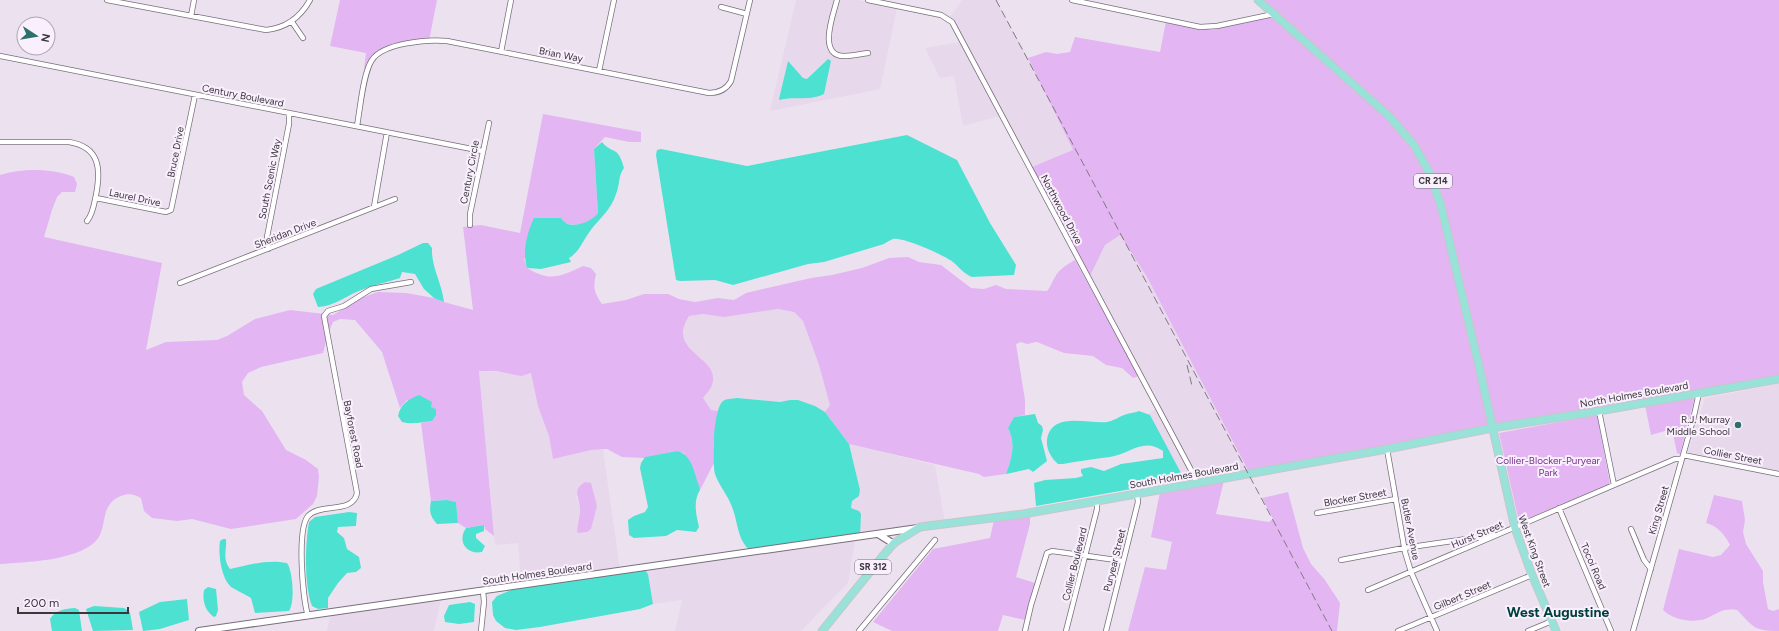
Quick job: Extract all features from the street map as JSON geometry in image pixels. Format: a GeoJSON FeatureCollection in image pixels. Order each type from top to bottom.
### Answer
{"type":"FeatureCollection","features":[{"type":"Feature","properties":{"kind":"main road","name":"CR 214"},"geometry":{"type":"LineString","coordinates":[[1258,0],[1389,116],[1409,138],[1425,163],[1434,182],[1441,206],[1492,428]]}},
{"type":"Feature","properties":{"kind":"main road","name":"North Holmes Boulevard"},"geometry":{"type":"LineString","coordinates":[[1492,428],[1599,411],[1779,379]]}},
{"type":"Feature","properties":{"kind":"main road","name":"South Holmes Boulevard"},"geometry":{"type":"LineString","coordinates":[[199,631],[920,527],[1023,514],[1196,484],[1492,428]]}},
{"type":"Feature","properties":{"kind":"main road","name":"West King Street"},"geometry":{"type":"LineString","coordinates":[[1492,428],[1515,528],[1532,575],[1556,631]]}},
{"type":"Feature","properties":{"kind":"main road","name":"SR 312"},"geometry":{"type":"LineString","coordinates":[[822,631],[882,556],[894,544],[920,527]]}},
{"type":"Feature","properties":{"kind":"main road"},"geometry":{"type":"LineString","coordinates":[[877,534],[882,535],[894,544]]}},
{"type":"Feature","properties":{"kind":"street"},"geometry":{"type":"LineString","coordinates":[[107,0],[266,30],[278,28],[292,22],[301,13],[310,0]]}},
{"type":"Feature","properties":{"kind":"street"},"geometry":{"type":"LineString","coordinates":[[191,16],[194,0]]}},
{"type":"Feature","properties":{"kind":"street"},"geometry":{"type":"LineString","coordinates":[[501,52],[511,0]]}},
{"type":"Feature","properties":{"kind":"street"},"geometry":{"type":"LineString","coordinates":[[599,71],[614,0]]}},
{"type":"Feature","properties":{"kind":"street","name":"Brian Way"},"geometry":{"type":"LineString","coordinates":[[357,126],[369,65],[373,58],[380,52],[401,45],[429,40],[447,41],[709,93],[723,90],[729,85],[732,78],[750,0]]}},
{"type":"Feature","properties":{"kind":"street"},"geometry":{"type":"LineString","coordinates":[[837,0],[828,38],[832,50],[844,56],[868,53]]}},
{"type":"Feature","properties":{"kind":"street","name":"Northwood Drive"},"geometry":{"type":"LineString","coordinates":[[868,0],[941,15],[952,22],[1190,468],[1196,484]]}},
{"type":"Feature","properties":{"kind":"street"},"geometry":{"type":"LineString","coordinates":[[1072,0],[1200,27],[1217,26],[1274,14]]}},
{"type":"Feature","properties":{"kind":"street"},"geometry":{"type":"LineString","coordinates":[[721,7],[747,14]]}},
{"type":"Feature","properties":{"kind":"street"},"geometry":{"type":"LineString","coordinates":[[292,22],[304,38]]}},
{"type":"Feature","properties":{"kind":"street","name":"Century Boulevard"},"geometry":{"type":"LineString","coordinates":[[0,56],[482,151]]}},
{"type":"Feature","properties":{"kind":"street","name":"Bruce Drive"},"geometry":{"type":"LineString","coordinates":[[170,211],[173,207],[195,95]]}},
{"type":"Feature","properties":{"kind":"street","name":"South Scenic Way"},"geometry":{"type":"LineString","coordinates":[[268,248],[267,237],[289,124],[289,113]]}},
{"type":"Feature","properties":{"kind":"street","name":"Century Circle"},"geometry":{"type":"LineString","coordinates":[[470,225],[470,214],[482,151],[489,124]]}},
{"type":"Feature","properties":{"kind":"street"},"geometry":{"type":"LineString","coordinates":[[374,207],[387,132]]}},
{"type":"Feature","properties":{"kind":"street"},"geometry":{"type":"LineString","coordinates":[[0,142],[60,142],[82,145],[92,153],[99,167],[96,198],[91,215],[86,222]]}},
{"type":"Feature","properties":{"kind":"street","name":"Laurel Drive"},"geometry":{"type":"LineString","coordinates":[[96,198],[166,212],[170,211]]}},
{"type":"Feature","properties":{"kind":"street","name":"Sheridan Drive"},"geometry":{"type":"LineString","coordinates":[[180,283],[395,199]]}},
{"type":"Feature","properties":{"kind":"street","name":"Bayforest Road"},"geometry":{"type":"LineString","coordinates":[[308,616],[304,601],[302,570],[305,521],[308,516],[314,512],[349,504],[354,500],[357,493],[324,316],[328,311],[344,306],[371,289],[411,282]]}},
{"type":"Feature","properties":{"kind":"street","name":"King Street"},"geometry":{"type":"LineString","coordinates":[[1633,631],[1699,393]]}},
{"type":"Feature","properties":{"kind":"street"},"geometry":{"type":"LineString","coordinates":[[1599,411],[1614,485]]}},
{"type":"Feature","properties":{"kind":"street","name":"Butler Avenue"},"geometry":{"type":"LineString","coordinates":[[1386,449],[1404,548],[1411,572],[1437,631]]}},
{"type":"Feature","properties":{"kind":"street","name":"Collier Street"},"geometry":{"type":"LineString","coordinates":[[1682,457],[1779,474]]}},
{"type":"Feature","properties":{"kind":"street","name":"Hurst Street"},"geometry":{"type":"LineString","coordinates":[[1368,590],[1674,459],[1682,457]]}},
{"type":"Feature","properties":{"kind":"street","name":"Puryear Street"},"geometry":{"type":"LineString","coordinates":[[1106,631],[1138,502],[1137,494]]}},
{"type":"Feature","properties":{"kind":"street","name":"Blocker Street"},"geometry":{"type":"LineString","coordinates":[[1316,513],[1396,499]]}},
{"type":"Feature","properties":{"kind":"street","name":"Collier Boulevard"},"geometry":{"type":"LineString","coordinates":[[1066,631],[1097,509],[1097,501]]}},
{"type":"Feature","properties":{"kind":"street","name":"Tocoi Road"},"geometry":{"type":"LineString","coordinates":[[1559,508],[1611,631]]}},
{"type":"Feature","properties":{"kind":"street"},"geometry":{"type":"LineString","coordinates":[[1631,529],[1644,560],[1651,569]]}},
{"type":"Feature","properties":{"kind":"street"},"geometry":{"type":"LineString","coordinates":[[1341,560],[1404,548],[1480,536],[1497,535]]}},
{"type":"Feature","properties":{"kind":"street"},"geometry":{"type":"LineString","coordinates":[[859,631],[935,540]]}},
{"type":"Feature","properties":{"kind":"street"},"geometry":{"type":"LineString","coordinates":[[1025,631],[1044,557],[1047,553],[1053,552],[1085,555],[1123,561]]}},
{"type":"Feature","properties":{"kind":"street","name":"Gilbert Street"},"geometry":{"type":"LineString","coordinates":[[1398,631],[1532,575]]}},
{"type":"Feature","properties":{"kind":"street"},"geometry":{"type":"LineString","coordinates":[[482,631],[484,602],[483,591]]}},
{"type":"Feature","properties":{"kind":"street"},"geometry":{"type":"LineString","coordinates":[[1528,631],[1552,621]]}},
{"type":"Feature","properties":{"kind":"shaded area"},"geometry":{"type":"Polygon","coordinates":[[[796,0],[834,0],[826,37],[827,43],[829,51],[836,56],[844,58],[870,54],[869,51],[844,54],[833,49],[830,38],[839,0],[858,0],[897,8],[880,89],[770,111],[796,0]],[[831,61],[825,62],[807,79],[803,78],[788,62],[780,100],[792,97],[822,96],[824,94],[831,61]]]}},
{"type":"Feature","properties":{"kind":"shaded area"},"geometry":{"type":"Polygon","coordinates":[[[962,0],[996,0],[1028,58],[1073,151],[1032,167],[950,17],[962,0]]]}},
{"type":"Feature","properties":{"kind":"shaded area"},"geometry":{"type":"Polygon","coordinates":[[[961,42],[1000,116],[963,126],[954,76],[940,78],[925,48],[961,42]]]}},
{"type":"Feature","properties":{"kind":"shaded area"},"geometry":{"type":"Polygon","coordinates":[[[828,59],[831,61],[824,94],[808,98],[779,99],[788,61],[803,78],[807,79],[828,59]]]}},
{"type":"Feature","properties":{"kind":"shaded area"},"geometry":{"type":"Polygon","coordinates":[[[907,135],[957,160],[990,223],[1016,265],[1014,275],[972,277],[953,262],[941,255],[905,241],[893,239],[884,244],[824,262],[808,264],[733,285],[715,280],[676,280],[656,155],[657,150],[661,149],[747,166],[907,135]]]}},
{"type":"Feature","properties":{"kind":"shaded area"},"geometry":{"type":"Polygon","coordinates":[[[602,142],[620,156],[624,168],[614,200],[577,251],[569,258],[571,262],[541,269],[527,268],[525,249],[529,230],[534,218],[561,218],[564,222],[574,225],[590,220],[598,213],[594,149],[602,142]]]}},
{"type":"Feature","properties":{"kind":"shaded area"},"geometry":{"type":"Polygon","coordinates":[[[1120,235],[1147,277],[1249,472],[1198,481],[1090,276],[1105,245],[1120,235]]]}},
{"type":"Feature","properties":{"kind":"shaded area"},"geometry":{"type":"Polygon","coordinates":[[[423,243],[428,243],[432,248],[433,262],[444,302],[434,298],[424,289],[415,274],[402,272],[400,278],[358,291],[331,304],[318,307],[313,294],[316,289],[423,243]]]}},
{"type":"Feature","properties":{"kind":"shaded area"},"geometry":{"type":"Polygon","coordinates":[[[778,309],[794,312],[803,321],[819,365],[830,405],[825,412],[815,406],[798,400],[780,402],[737,398],[722,402],[718,411],[711,411],[703,398],[712,386],[702,359],[694,354],[686,343],[683,334],[684,326],[689,316],[703,314],[724,317],[778,309]]]}},
{"type":"Feature","properties":{"kind":"shaded area"},"geometry":{"type":"Polygon","coordinates":[[[479,371],[531,373],[549,436],[553,459],[591,450],[603,450],[620,569],[521,583],[518,543],[495,545],[479,371]],[[576,495],[580,507],[578,524],[595,515],[597,506],[576,495]]]}},
{"type":"Feature","properties":{"kind":"shaded area","name":"R.J. Murray Middle School"},"geometry":{"type":"Polygon","coordinates":[[[1779,384],[1779,471],[1688,452],[1705,398],[1779,384]]]}},
{"type":"Feature","properties":{"kind":"shaded area"},"geometry":{"type":"Polygon","coordinates":[[[419,395],[432,402],[431,407],[436,409],[436,415],[432,421],[413,423],[402,422],[398,416],[401,408],[408,401],[419,395]]]}},
{"type":"Feature","properties":{"kind":"shaded area"},"geometry":{"type":"Polygon","coordinates":[[[737,398],[780,402],[798,400],[815,406],[825,412],[849,444],[860,490],[859,496],[852,501],[851,508],[859,511],[861,514],[860,535],[751,551],[746,547],[740,536],[734,512],[715,474],[714,467],[714,437],[719,408],[722,402],[727,399],[737,398]]]}},
{"type":"Feature","properties":{"kind":"shaded area"},"geometry":{"type":"Polygon","coordinates":[[[1156,409],[1194,482],[1180,484],[1176,481],[1181,473],[1148,414],[1156,409]]]}},
{"type":"Feature","properties":{"kind":"shaded area"},"geometry":{"type":"Polygon","coordinates":[[[1139,411],[1150,415],[1181,473],[1176,481],[1036,506],[1034,483],[1045,480],[1076,478],[1083,476],[1081,469],[1091,467],[1104,471],[1121,464],[1163,458],[1163,451],[1156,447],[1143,446],[1110,457],[1058,464],[1053,459],[1047,447],[1047,440],[1050,431],[1055,425],[1071,421],[1107,422],[1126,414],[1139,411]]]}},
{"type":"Feature","properties":{"kind":"shaded area"},"geometry":{"type":"Polygon","coordinates":[[[1035,414],[1038,423],[1042,426],[1043,430],[1041,438],[1047,461],[1033,472],[1029,469],[1006,474],[1012,451],[1012,439],[1008,428],[1014,417],[1035,414]]]}},
{"type":"Feature","properties":{"kind":"shaded area"},"geometry":{"type":"Polygon","coordinates":[[[849,444],[935,465],[945,523],[860,535],[859,511],[851,508],[852,501],[859,496],[860,490],[849,444]]]}},
{"type":"Feature","properties":{"kind":"shaded area"},"geometry":{"type":"Polygon","coordinates":[[[677,451],[686,456],[689,460],[699,486],[700,490],[696,499],[696,508],[699,527],[696,532],[677,530],[666,536],[634,538],[629,535],[628,520],[645,512],[648,507],[640,468],[641,463],[645,457],[677,451]]]}},
{"type":"Feature","properties":{"kind":"shaded area"},"geometry":{"type":"Polygon","coordinates":[[[447,500],[456,502],[458,523],[437,524],[431,513],[431,501],[447,500]]]}},
{"type":"Feature","properties":{"kind":"shaded area"},"geometry":{"type":"Polygon","coordinates":[[[349,512],[357,513],[356,526],[338,527],[337,532],[344,538],[347,549],[359,557],[361,568],[356,572],[347,573],[338,583],[328,598],[328,608],[318,609],[312,606],[306,576],[306,553],[309,522],[315,517],[349,512]]]}},
{"type":"Feature","properties":{"kind":"shaded area"},"geometry":{"type":"Polygon","coordinates":[[[484,525],[484,531],[476,534],[476,538],[485,546],[482,552],[471,551],[463,542],[463,533],[466,528],[484,525]]]}},
{"type":"Feature","properties":{"kind":"shaded area"},"geometry":{"type":"Polygon","coordinates":[[[226,539],[225,558],[230,569],[265,562],[287,563],[291,573],[293,594],[289,611],[255,613],[251,598],[231,587],[225,578],[221,566],[219,546],[220,541],[226,539]]]}},
{"type":"Feature","properties":{"kind":"shaded area"},"geometry":{"type":"Polygon","coordinates":[[[855,540],[848,583],[801,631],[675,631],[682,600],[653,604],[648,574],[645,570],[855,540]]]}},
{"type":"Feature","properties":{"kind":"shaded area"},"geometry":{"type":"Polygon","coordinates":[[[645,570],[648,574],[653,604],[640,609],[516,630],[505,628],[496,621],[493,615],[492,602],[497,596],[516,588],[645,570]]]}},
{"type":"Feature","properties":{"kind":"shaded area"},"geometry":{"type":"Polygon","coordinates":[[[208,587],[216,589],[218,610],[216,616],[214,617],[208,612],[203,598],[204,590],[208,587]]]}},
{"type":"Feature","properties":{"kind":"shaded area"},"geometry":{"type":"Polygon","coordinates":[[[187,599],[189,620],[160,629],[143,631],[139,612],[160,602],[187,599]]]}},
{"type":"Feature","properties":{"kind":"shaded area"},"geometry":{"type":"Polygon","coordinates":[[[441,599],[434,631],[327,631],[331,615],[441,599]]]}},
{"type":"Feature","properties":{"kind":"shaded area"},"geometry":{"type":"Polygon","coordinates":[[[470,602],[475,604],[474,622],[459,624],[445,622],[444,616],[449,605],[470,602]]]}},
{"type":"Feature","properties":{"kind":"shaded area"},"geometry":{"type":"Polygon","coordinates":[[[94,606],[124,608],[130,612],[133,630],[93,631],[86,609],[94,606]]]}},
{"type":"Feature","properties":{"kind":"shaded area"},"geometry":{"type":"Polygon","coordinates":[[[75,608],[79,610],[82,631],[52,631],[50,619],[55,613],[61,610],[75,608]]]}},
{"type":"Feature","properties":{"kind":"green space"},"geometry":{"type":"Polygon","coordinates":[[[340,0],[437,0],[429,41],[389,48],[378,52],[364,69],[366,53],[330,46],[340,0]]]}},
{"type":"Feature","properties":{"kind":"green space"},"geometry":{"type":"Polygon","coordinates":[[[1261,0],[1779,0],[1779,375],[1721,387],[1494,426],[1443,205],[1411,137],[1261,0]]]}},
{"type":"Feature","properties":{"kind":"green space"},"geometry":{"type":"Polygon","coordinates":[[[1274,16],[1376,107],[1412,146],[1435,190],[1490,427],[1249,472],[1147,277],[1120,235],[1105,245],[1090,276],[1032,167],[1073,150],[1028,58],[1046,52],[1057,54],[1070,52],[1075,37],[1160,52],[1166,21],[1212,30],[1274,16]]]}},
{"type":"Feature","properties":{"kind":"green space"},"geometry":{"type":"Polygon","coordinates":[[[543,114],[641,132],[641,142],[629,142],[605,137],[594,149],[598,213],[595,217],[578,225],[563,222],[524,259],[527,268],[542,275],[549,276],[568,273],[583,266],[591,268],[596,274],[595,290],[602,304],[626,300],[644,294],[668,294],[679,299],[695,302],[718,298],[734,300],[746,293],[862,268],[889,258],[908,257],[919,262],[941,265],[971,288],[984,289],[996,285],[1006,289],[1047,291],[1057,274],[1064,267],[1075,260],[1139,376],[1133,378],[1122,368],[1106,365],[1093,356],[1064,353],[1037,342],[1027,344],[1021,342],[1016,344],[1025,400],[1025,415],[1014,417],[1008,428],[1012,439],[1012,451],[1006,474],[984,477],[979,474],[849,444],[825,412],[830,405],[819,365],[803,321],[794,312],[778,309],[724,317],[703,314],[689,316],[683,331],[685,341],[711,370],[713,377],[712,385],[710,390],[703,398],[711,410],[718,411],[713,445],[714,463],[700,490],[684,453],[677,451],[644,458],[622,457],[607,449],[591,450],[553,459],[549,436],[538,406],[531,373],[521,376],[496,371],[479,371],[494,536],[485,529],[484,525],[466,528],[458,523],[456,502],[447,500],[431,501],[421,423],[432,421],[407,400],[400,408],[382,352],[355,320],[340,319],[333,322],[323,353],[261,367],[248,373],[242,382],[244,395],[262,411],[286,450],[306,460],[318,469],[319,477],[317,496],[313,504],[296,519],[231,529],[192,519],[177,521],[152,518],[144,511],[141,498],[126,494],[114,500],[109,505],[99,536],[95,542],[86,548],[63,557],[0,564],[0,175],[18,171],[37,170],[57,172],[74,177],[77,184],[75,192],[62,192],[57,197],[44,237],[162,263],[146,350],[166,342],[217,340],[227,336],[255,319],[290,310],[333,315],[361,298],[378,292],[406,293],[434,298],[473,310],[463,227],[481,225],[520,233],[543,114]]]}},
{"type":"Feature","properties":{"kind":"green space"},"geometry":{"type":"Polygon","coordinates":[[[1695,396],[1680,454],[1677,453],[1672,429],[1651,435],[1645,405],[1695,396]]]}},
{"type":"Feature","properties":{"kind":"green space","name":"Collier-Blocker-Puryear Park"},"geometry":{"type":"Polygon","coordinates":[[[1597,415],[1610,484],[1519,522],[1499,433],[1597,415]]]}},
{"type":"Feature","properties":{"kind":"green space"},"geometry":{"type":"Polygon","coordinates":[[[1224,480],[1216,514],[1269,522],[1273,519],[1262,498],[1288,492],[1303,548],[1311,564],[1325,580],[1340,603],[1337,631],[1128,631],[1145,567],[1166,570],[1172,542],[1151,537],[1160,492],[1224,480]]]}},
{"type":"Feature","properties":{"kind":"green space"},"geometry":{"type":"Polygon","coordinates":[[[585,482],[591,483],[597,506],[591,529],[587,532],[578,533],[580,508],[577,491],[585,482]]]}},
{"type":"Feature","properties":{"kind":"green space"},"geometry":{"type":"Polygon","coordinates":[[[1714,495],[1742,501],[1745,520],[1743,532],[1746,544],[1763,571],[1763,582],[1768,609],[1773,611],[1779,609],[1779,631],[1764,630],[1755,627],[1737,610],[1727,610],[1705,619],[1689,621],[1672,616],[1663,610],[1679,549],[1713,557],[1721,555],[1730,545],[1721,531],[1706,523],[1714,495]]]}},
{"type":"Feature","properties":{"kind":"green space"},"geometry":{"type":"Polygon","coordinates":[[[1030,515],[1030,524],[1016,577],[1035,583],[1025,620],[1003,615],[998,631],[892,631],[873,622],[933,549],[990,538],[994,520],[1030,515]]]}},
{"type":"Feature","properties":{"kind":"railway"},"geometry":{"type":"LineString","coordinates":[[996,0],[1332,631]]}},
{"type":"Feature","properties":{"kind":"railway"},"geometry":{"type":"LineString","coordinates":[[1187,365],[1192,386]]}},
{"type":"Feature","properties":{"kind":"place","name":"R.J. Murray Middle School"},"geometry":{"type":"Point","coordinates":[1738,425]}},
{"type":"Feature","properties":{"kind":"district","name":"West Augustine"},"geometry":{"type":"Point","coordinates":[1558,612]}}]}
